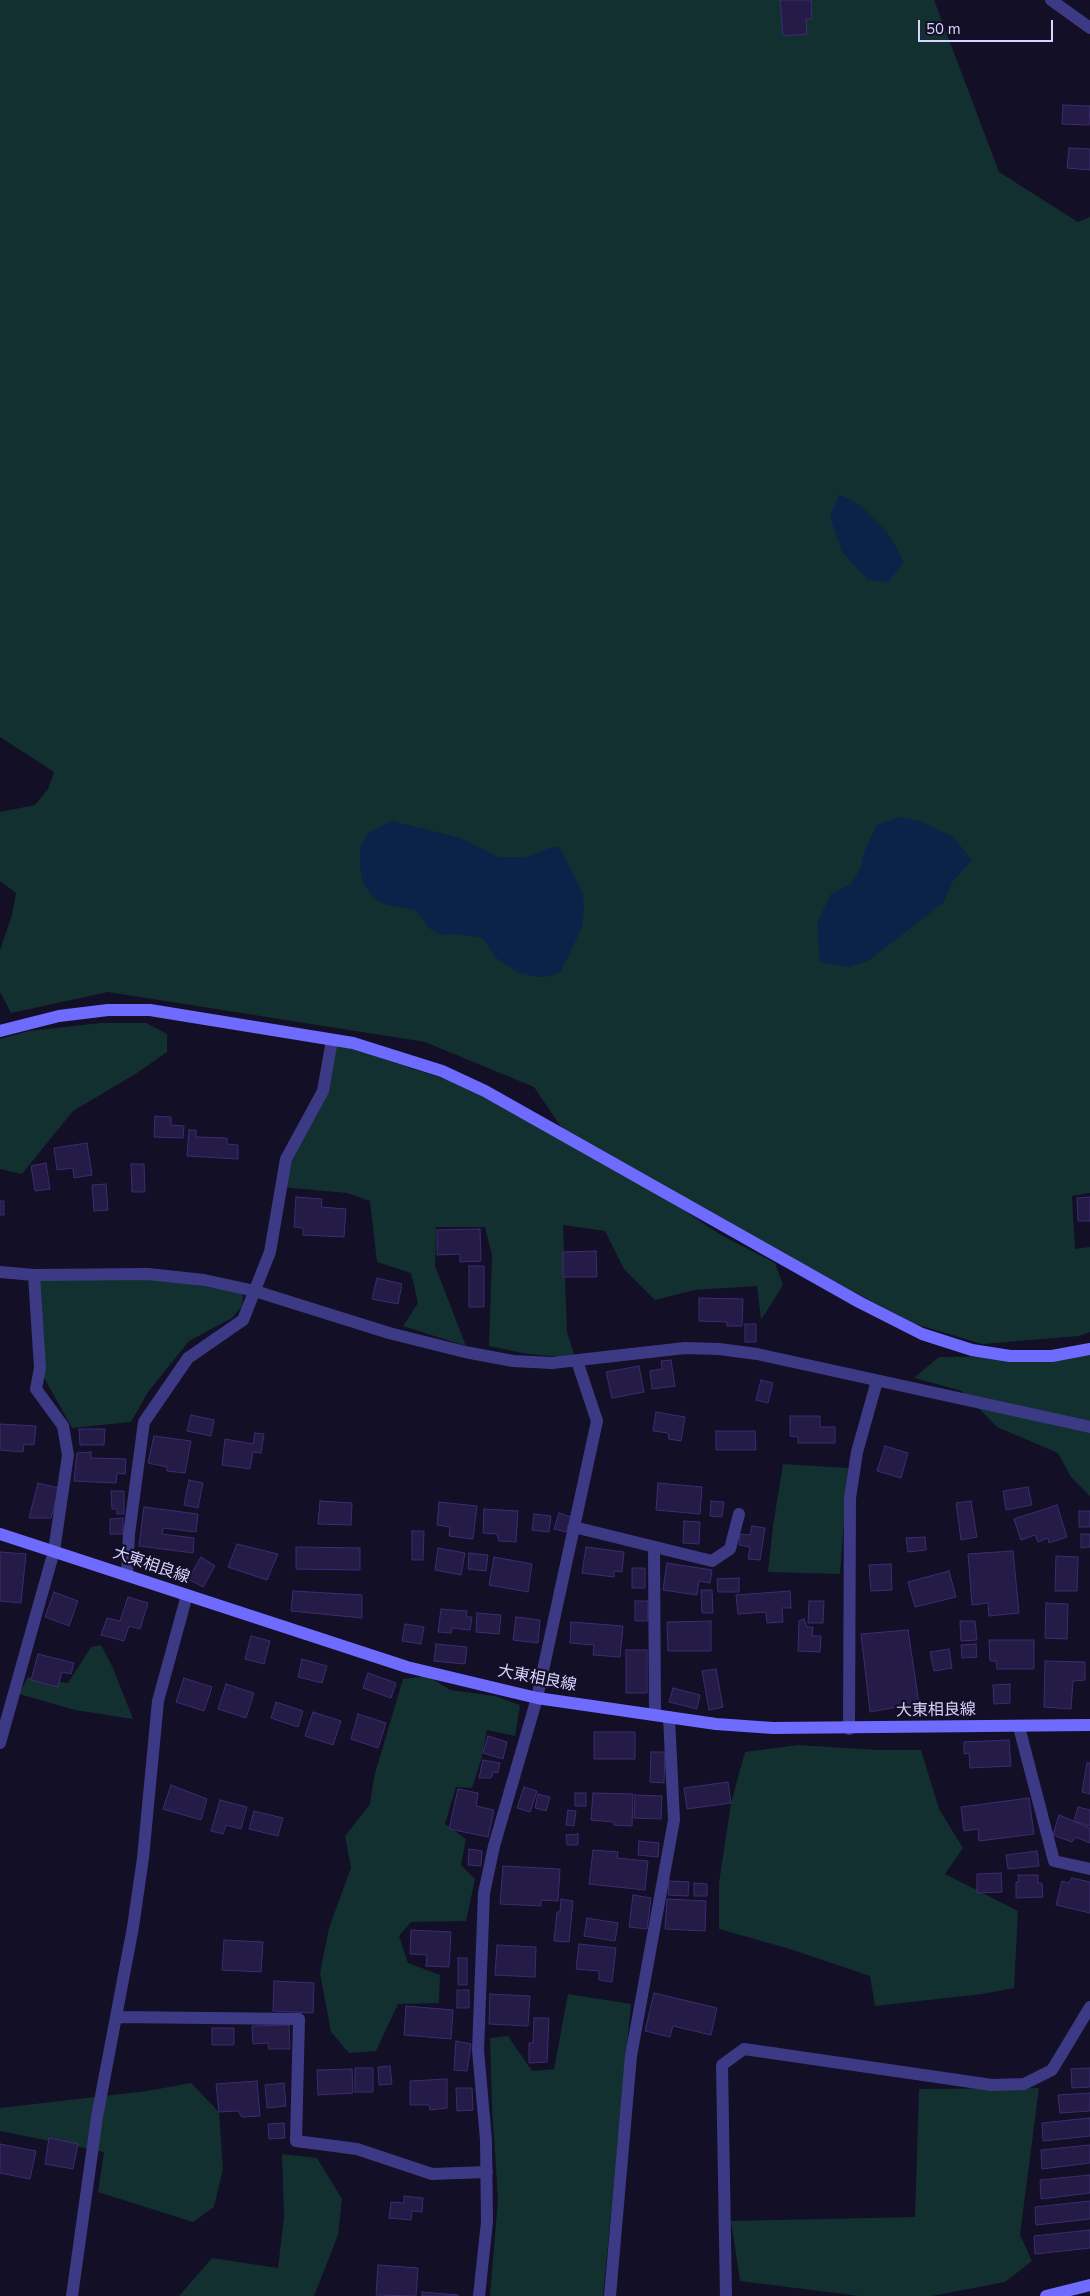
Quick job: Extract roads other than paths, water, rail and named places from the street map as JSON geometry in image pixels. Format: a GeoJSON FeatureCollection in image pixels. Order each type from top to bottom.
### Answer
{"type":"FeatureCollection","features":[{"type":"Feature","properties":{"kind":"street"},"geometry":{"type":"LineString","coordinates":[[1051,0],[1090,28]]}},
{"type":"Feature","properties":{"kind":"street"},"geometry":{"type":"LineString","coordinates":[[0,1031],[59,1016],[108,1010],[150,1010],[353,1043],[434,1068],[485,1091],[859,1302],[922,1334],[972,1350],[1010,1356],[1052,1356],[1090,1349]]}},
{"type":"Feature","properties":{"kind":"street"},"geometry":{"type":"LineString","coordinates":[[127,1575],[128,1534],[144,1422],[188,1358],[243,1320],[270,1252],[286,1159],[323,1091],[332,1040]]}},
{"type":"Feature","properties":{"kind":"street"},"geometry":{"type":"LineString","coordinates":[[0,1272],[34,1275],[148,1274],[204,1280],[256,1291],[389,1333],[465,1352],[512,1361],[552,1363],[685,1348],[720,1349],[757,1354],[877,1382],[1090,1427]]}},
{"type":"Feature","properties":{"kind":"street"},"geometry":{"type":"LineString","coordinates":[[0,1743],[54,1551],[68,1455],[63,1426],[36,1389],[40,1368],[34,1275]]}},
{"type":"Feature","properties":{"kind":"street"},"geometry":{"type":"LineString","coordinates":[[479,2296],[487,2222],[487,2172],[478,2050],[484,1893],[494,1846],[537,1698],[597,1421],[577,1361]]}},
{"type":"Feature","properties":{"kind":"street"},"geometry":{"type":"LineString","coordinates":[[849,1729],[850,1498],[857,1452],[877,1382]]}},
{"type":"Feature","properties":{"kind":"street"},"geometry":{"type":"LineString","coordinates":[[574,1527],[712,1561],[730,1549],[739,1514]]}},
{"type":"Feature","properties":{"kind":"street","name":"大東相良線"},"geometry":{"type":"LineString","coordinates":[[0,1534],[407,1668],[537,1698],[669,1717],[773,1728],[849,1729],[1090,1725]]}},
{"type":"Feature","properties":{"kind":"street"},"geometry":{"type":"LineString","coordinates":[[654,1548],[655,1715]]}},
{"type":"Feature","properties":{"kind":"street"},"geometry":{"type":"LineString","coordinates":[[72,2296],[97,2117],[118,2017],[143,1858],[158,1701],[187,1595]]}},
{"type":"Feature","properties":{"kind":"street"},"geometry":{"type":"LineString","coordinates":[[610,2296],[631,2056],[674,1820],[669,1717]]}},
{"type":"Feature","properties":{"kind":"street"},"geometry":{"type":"LineString","coordinates":[[1019,1727],[1054,1861],[1090,1869]]}},
{"type":"Feature","properties":{"kind":"street"},"geometry":{"type":"LineString","coordinates":[[726,2296],[722,2065],[744,2049],[992,2085],[1024,2084],[1052,2070],[1090,2007]]}},
{"type":"Feature","properties":{"kind":"street"},"geometry":{"type":"LineString","coordinates":[[118,2017],[299,2019],[296,2141],[358,2149],[432,2174],[487,2172]]}},
{"type":"Feature","properties":{"kind":"street"},"geometry":{"type":"LineString","coordinates":[[1046,2296],[1090,2285]]}},
{"type":"Feature","properties":{"kind":"water"},"geometry":{"type":"Polygon","coordinates":[[[839,494],[860,505],[888,533],[904,562],[888,582],[868,580],[842,552],[830,517],[839,494]]]}},
{"type":"Feature","properties":{"kind":"water"},"geometry":{"type":"Polygon","coordinates":[[[900,817],[922,822],[953,837],[972,860],[953,881],[943,903],[868,961],[849,967],[819,962],[818,921],[831,894],[851,884],[860,869],[865,850],[877,825],[900,817]]]}},
{"type":"Feature","properties":{"kind":"water"},"geometry":{"type":"Polygon","coordinates":[[[392,821],[461,838],[499,857],[526,857],[550,848],[560,847],[583,894],[584,912],[582,927],[561,971],[552,976],[537,977],[517,972],[495,957],[483,938],[452,934],[440,935],[429,928],[415,910],[386,905],[373,897],[363,883],[360,869],[360,848],[368,833],[392,821]]]}}]}
